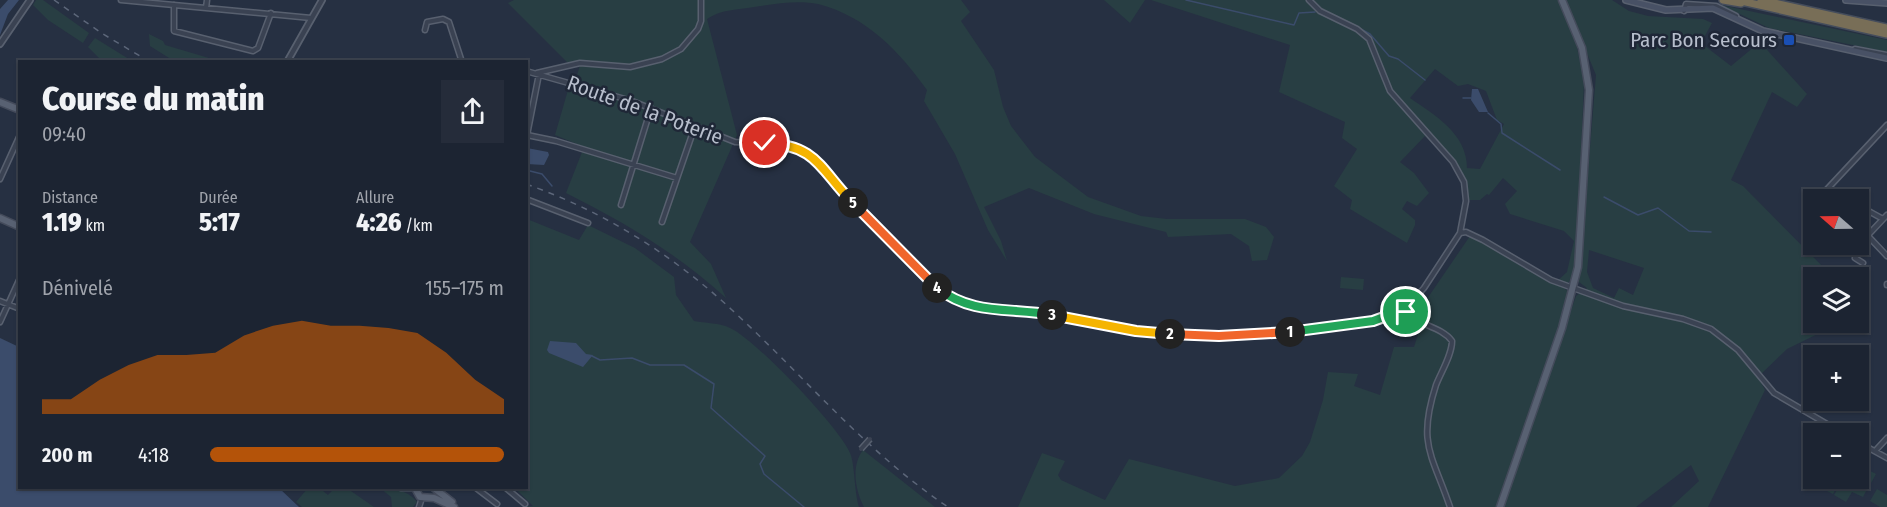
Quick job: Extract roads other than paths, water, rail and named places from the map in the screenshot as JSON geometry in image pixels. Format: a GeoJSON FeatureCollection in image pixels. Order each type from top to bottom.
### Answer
{"type":"FeatureCollection","features":[{"type":"Feature","properties":{"kind":"highway"},"geometry":{"type":"LineString","coordinates":[[1723,0],[1741,1],[1887,34]]}},
{"type":"Feature","properties":{"kind":"highway"},"geometry":{"type":"LineString","coordinates":[[1761,0],[1887,28]]}},
{"type":"Feature","properties":{"kind":"highway"},"geometry":{"type":"LineString","coordinates":[[1782,0],[1871,25]]}},
{"type":"Feature","properties":{"kind":"main road"},"geometry":{"type":"LineString","coordinates":[[1500,507],[1574,286],[1580,242],[1589,86],[1582,48],[1562,0]]}},
{"type":"Feature","properties":{"kind":"main road"},"geometry":{"type":"LineString","coordinates":[[1626,0],[1651,8],[1684,11],[1708,8],[1718,10],[1760,30],[1887,56]]}},
{"type":"Feature","properties":{"kind":"main road"},"geometry":{"type":"LineString","coordinates":[[1846,0],[1887,3]]}},
{"type":"Feature","properties":{"kind":"main road"},"geometry":{"type":"LineString","coordinates":[[0,102],[18,109]]}},
{"type":"Feature","properties":{"kind":"main road"},"geometry":{"type":"LineString","coordinates":[[0,218],[18,226]]}},
{"type":"Feature","properties":{"kind":"main road"},"geometry":{"type":"LineString","coordinates":[[414,489],[416,494],[456,507]]}},
{"type":"Feature","properties":{"kind":"main road"},"geometry":{"type":"LineString","coordinates":[[425,497],[433,489]]}},
{"type":"Feature","properties":{"kind":"main road"},"geometry":{"type":"LineString","coordinates":[[435,489],[456,507]]}},
{"type":"Feature","properties":{"kind":"street"},"geometry":{"type":"LineString","coordinates":[[0,44],[30,0]]}},
{"type":"Feature","properties":{"kind":"street"},"geometry":{"type":"LineString","coordinates":[[121,0],[311,18]]}},
{"type":"Feature","properties":{"kind":"street"},"geometry":{"type":"LineString","coordinates":[[206,8],[207,0]]}},
{"type":"Feature","properties":{"kind":"street"},"geometry":{"type":"LineString","coordinates":[[288,60],[322,0]]}},
{"type":"Feature","properties":{"kind":"street"},"geometry":{"type":"LineString","coordinates":[[528,129],[538,73],[580,63],[630,67],[662,59],[683,46],[698,29],[701,21],[701,0]]}},
{"type":"Feature","properties":{"kind":"street","name":"Route de la Poterie"},"geometry":{"type":"LineString","coordinates":[[528,71],[651,108],[735,142],[779,144],[811,154],[840,190],[892,240],[927,279],[951,298],[971,307],[1031,312],[1144,332],[1219,336],[1321,329],[1376,320],[1403,310],[1422,291],[1460,233],[1466,211],[1466,187],[1453,162],[1390,91],[1377,52],[1368,37],[1320,11],[1309,0]]}},
{"type":"Feature","properties":{"kind":"street"},"geometry":{"type":"LineString","coordinates":[[174,4],[174,31],[253,51],[258,48],[272,13]]}},
{"type":"Feature","properties":{"kind":"street"},"geometry":{"type":"LineString","coordinates":[[1684,11],[1686,4],[1716,6],[1765,29],[1811,41]]}},
{"type":"Feature","properties":{"kind":"street"},"geometry":{"type":"LineString","coordinates":[[424,30],[427,22],[443,19],[449,22],[461,60]]}},
{"type":"Feature","properties":{"kind":"street"},"geometry":{"type":"LineString","coordinates":[[621,205],[651,108]]}},
{"type":"Feature","properties":{"kind":"street"},"geometry":{"type":"LineString","coordinates":[[1827,189],[1887,125]]}},
{"type":"Feature","properties":{"kind":"street"},"geometry":{"type":"LineString","coordinates":[[662,222],[695,126]]}},
{"type":"Feature","properties":{"kind":"street"},"geometry":{"type":"LineString","coordinates":[[528,135],[556,141],[677,178]]}},
{"type":"Feature","properties":{"kind":"street"},"geometry":{"type":"LineString","coordinates":[[0,179],[18,139]]}},
{"type":"Feature","properties":{"kind":"street"},"geometry":{"type":"LineString","coordinates":[[528,200],[588,223]]}},
{"type":"Feature","properties":{"kind":"street"},"geometry":{"type":"LineString","coordinates":[[1869,210],[1885,217],[1869,235]]}},
{"type":"Feature","properties":{"kind":"street"},"geometry":{"type":"LineString","coordinates":[[1460,233],[1466,232],[1483,240],[1545,277],[1623,306],[1676,317],[1711,329],[1735,347],[1774,393],[1825,423]]}},
{"type":"Feature","properties":{"kind":"street"},"geometry":{"type":"LineString","coordinates":[[1869,237],[1887,256]]}},
{"type":"Feature","properties":{"kind":"street"},"geometry":{"type":"LineString","coordinates":[[1856,255],[1855,258],[1863,263]]}},
{"type":"Feature","properties":{"kind":"street"},"geometry":{"type":"LineString","coordinates":[[0,322],[18,282]]}},
{"type":"Feature","properties":{"kind":"street"},"geometry":{"type":"LineString","coordinates":[[0,301],[18,308]]}},
{"type":"Feature","properties":{"kind":"street"},"geometry":{"type":"LineString","coordinates":[[1403,310],[1418,321],[1445,334],[1452,341],[1432,401],[1427,437],[1430,459],[1450,507]]}},
{"type":"Feature","properties":{"kind":"street"},"geometry":{"type":"LineString","coordinates":[[1875,451],[1887,438]]}},
{"type":"Feature","properties":{"kind":"street"},"geometry":{"type":"LineString","coordinates":[[861,449],[870,439]]}},
{"type":"Feature","properties":{"kind":"street"},"geometry":{"type":"LineString","coordinates":[[1869,448],[1887,458]]}},
{"type":"Feature","properties":{"kind":"street"},"geometry":{"type":"LineString","coordinates":[[477,489],[497,504]]}},
{"type":"Feature","properties":{"kind":"street"},"geometry":{"type":"LineString","coordinates":[[507,489],[525,504]]}},
{"type":"Feature","properties":{"kind":"street"},"geometry":{"type":"LineString","coordinates":[[419,507],[425,497]]}},
{"type":"Feature","properties":{"kind":"water"},"geometry":{"type":"Polygon","coordinates":[[[8,0],[19,0],[8,14],[0,35],[0,9],[8,0]]]}},
{"type":"Feature","properties":{"kind":"water"},"geometry":{"type":"Polygon","coordinates":[[[1472,89],[1478,89],[1488,112],[1479,112],[1471,100],[1472,89]]]}},
{"type":"Feature","properties":{"kind":"water"},"geometry":{"type":"Polygon","coordinates":[[[528,148],[548,152],[549,155],[544,165],[528,164],[528,148]]]}},
{"type":"Feature","properties":{"kind":"water"},"geometry":{"type":"Polygon","coordinates":[[[0,338],[18,347],[18,489],[280,489],[299,507],[0,507],[0,338]]]}},
{"type":"Feature","properties":{"kind":"water"},"geometry":{"type":"Polygon","coordinates":[[[550,341],[576,343],[586,354],[593,355],[583,367],[549,353],[547,350],[550,341]]]}},
{"type":"Feature","properties":{"kind":"waterway"},"geometry":{"type":"LineString","coordinates":[[1186,0],[1294,25],[1299,13],[1315,12]]}},
{"type":"Feature","properties":{"kind":"waterway"},"geometry":{"type":"LineString","coordinates":[[1353,25],[1370,34],[1389,56],[1398,59],[1425,80]]}},
{"type":"Feature","properties":{"kind":"waterway"},"geometry":{"type":"LineString","coordinates":[[1463,98],[1471,98]]}},
{"type":"Feature","properties":{"kind":"waterway"},"geometry":{"type":"LineString","coordinates":[[1488,113],[1501,124],[1502,133],[1560,170]]}},
{"type":"Feature","properties":{"kind":"waterway"},"geometry":{"type":"LineString","coordinates":[[528,170],[542,174],[552,186]]}},
{"type":"Feature","properties":{"kind":"waterway"},"geometry":{"type":"LineString","coordinates":[[1604,197],[1638,215],[1658,208],[1689,231],[1711,232]]}},
{"type":"Feature","properties":{"kind":"waterway"},"geometry":{"type":"LineString","coordinates":[[592,356],[600,360],[632,358],[650,365],[684,365],[714,384],[711,408],[765,456],[760,464],[764,474],[804,507]]}},
{"type":"Feature","properties":{"kind":"railway"},"geometry":{"type":"LineString","coordinates":[[54,0],[103,34],[147,60]]}},
{"type":"Feature","properties":{"kind":"railway"},"geometry":{"type":"LineString","coordinates":[[528,185],[609,221],[636,236],[686,271],[759,335],[863,438],[918,485],[948,507]]}},
{"type":"Feature","properties":{"kind":"place","name":"Parc Bon Secours"},"geometry":{"type":"Point","coordinates":[1789,40]}}]}
